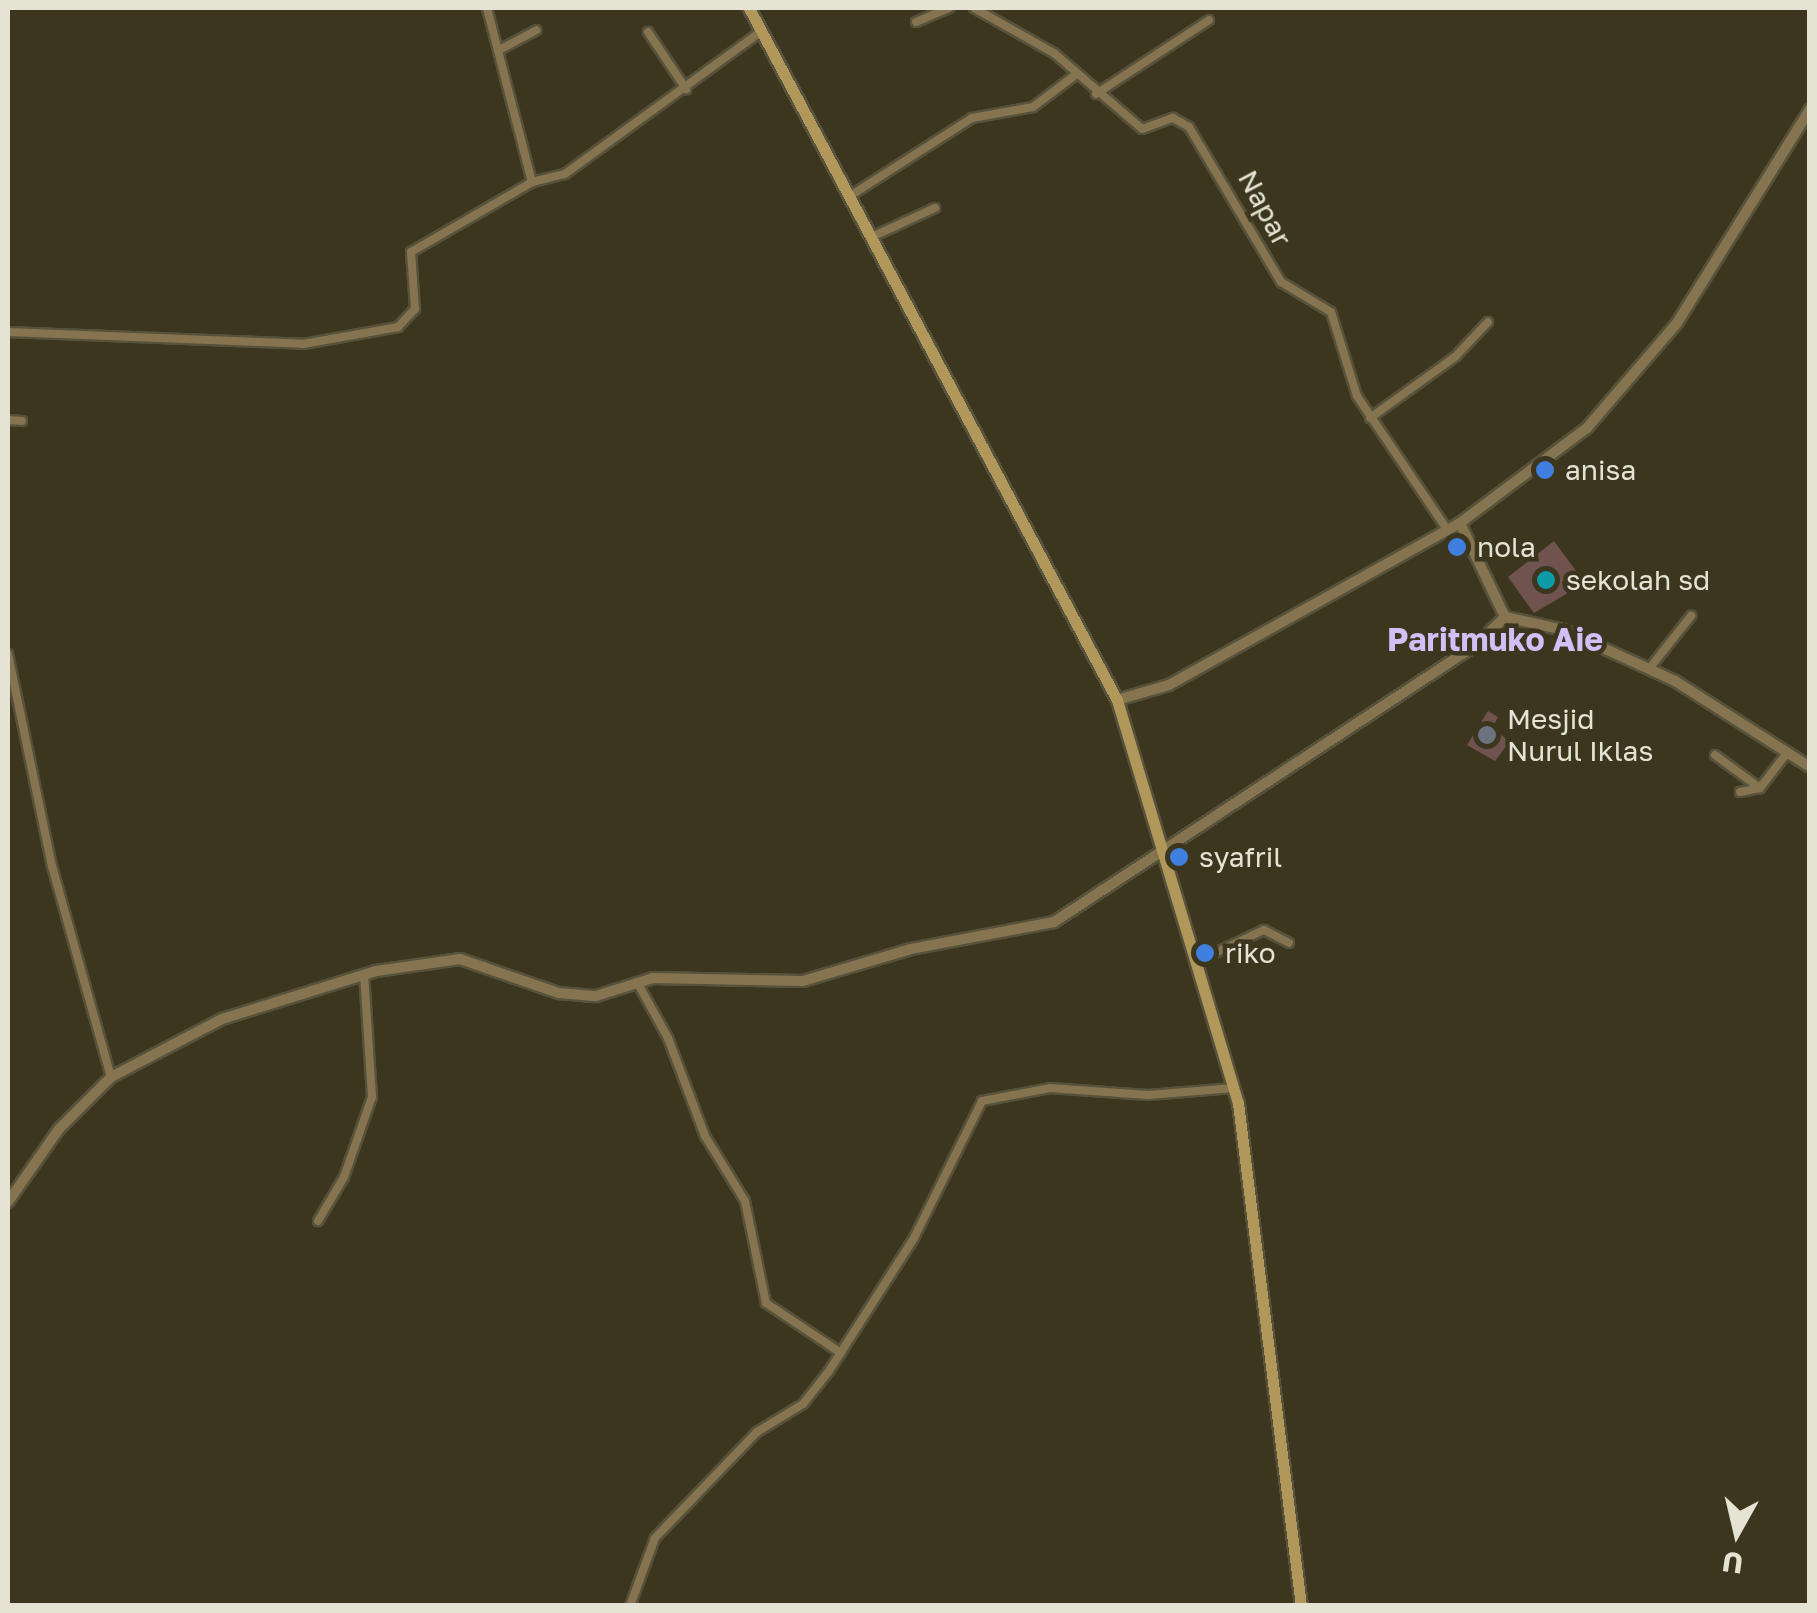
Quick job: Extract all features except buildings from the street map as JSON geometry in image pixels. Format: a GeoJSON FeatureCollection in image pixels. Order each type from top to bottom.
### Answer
{"type":"FeatureCollection","features":[{"type":"Feature","properties":{"kind":"main road"},"geometry":{"type":"LineString","coordinates":[[749,8],[876,235],[1117,700],[1165,844],[1234,1088],[1302,1606]]}},
{"type":"Feature","properties":{"kind":"street"},"geometry":{"type":"LineString","coordinates":[[487,8],[501,49],[532,182]]}},
{"type":"Feature","properties":{"kind":"street"},"geometry":{"type":"LineString","coordinates":[[916,22],[950,8]]}},
{"type":"Feature","properties":{"kind":"street","name":"Napar"},"geometry":{"type":"LineString","coordinates":[[974,8],[1054,53],[1074,76],[1142,129],[1173,118],[1188,127],[1281,282],[1331,312],[1344,365],[1370,418],[1446,528]]}},
{"type":"Feature","properties":{"kind":"street"},"geometry":{"type":"LineString","coordinates":[[1096,94],[1209,20]]}},
{"type":"Feature","properties":{"kind":"street"},"geometry":{"type":"LineString","coordinates":[[501,49],[536,30]]}},
{"type":"Feature","properties":{"kind":"street"},"geometry":{"type":"LineString","coordinates":[[8,332],[303,344],[398,328],[415,309],[412,252],[532,182],[565,174],[762,31]]}},
{"type":"Feature","properties":{"kind":"street"},"geometry":{"type":"LineString","coordinates":[[648,32],[686,89]]}},
{"type":"Feature","properties":{"kind":"street"},"geometry":{"type":"LineString","coordinates":[[853,194],[972,118],[1033,108],[1074,76]]}},
{"type":"Feature","properties":{"kind":"street"},"geometry":{"type":"LineString","coordinates":[[1117,700],[1169,685],[1460,523],[1540,468],[1621,395],[1696,294],[1810,109]]}},
{"type":"Feature","properties":{"kind":"street"},"geometry":{"type":"LineString","coordinates":[[876,235],[936,208]]}},
{"type":"Feature","properties":{"kind":"street"},"geometry":{"type":"LineString","coordinates":[[1370,418],[1455,357],[1488,322]]}},
{"type":"Feature","properties":{"kind":"street"},"geometry":{"type":"LineString","coordinates":[[8,420],[22,421]]}},
{"type":"Feature","properties":{"kind":"street"},"geometry":{"type":"LineString","coordinates":[[1460,523],[1505,617]]}},
{"type":"Feature","properties":{"kind":"street"},"geometry":{"type":"LineString","coordinates":[[1649,669],[1691,616]]}},
{"type":"Feature","properties":{"kind":"street"},"geometry":{"type":"LineString","coordinates":[[1505,617],[1564,630],[1649,669],[1810,767]]}},
{"type":"Feature","properties":{"kind":"street"},"geometry":{"type":"LineString","coordinates":[[8,1202],[59,1129],[110,1076],[222,1020],[364,974],[446,958],[559,994],[596,996],[637,982],[803,981],[911,949],[1033,929],[1476,645],[1505,617]]}},
{"type":"Feature","properties":{"kind":"street"},"geometry":{"type":"LineString","coordinates":[[8,654],[56,882],[110,1076]]}},
{"type":"Feature","properties":{"kind":"street"},"geometry":{"type":"LineString","coordinates":[[1740,792],[1760,788],[1788,753]]}},
{"type":"Feature","properties":{"kind":"street"},"geometry":{"type":"LineString","coordinates":[[1715,755],[1760,788]]}},
{"type":"Feature","properties":{"kind":"street"},"geometry":{"type":"LineString","coordinates":[[1198,961],[1264,930],[1289,943]]}},
{"type":"Feature","properties":{"kind":"street"},"geometry":{"type":"LineString","coordinates":[[318,1221],[344,1177],[372,1096],[364,974]]}},
{"type":"Feature","properties":{"kind":"street"},"geometry":{"type":"LineString","coordinates":[[637,982],[668,1038],[705,1136],[744,1201],[766,1302],[841,1353]]}},
{"type":"Feature","properties":{"kind":"street"},"geometry":{"type":"LineString","coordinates":[[630,1606],[655,1538],[757,1432],[803,1404],[841,1353],[914,1238],[984,1099],[1050,1088],[1148,1094],[1234,1088]]}},
{"type":"Feature","properties":{"kind":"place","name":"anisa"},"geometry":{"type":"Point","coordinates":[1545,470]}},
{"type":"Feature","properties":{"kind":"place","name":"nola"},"geometry":{"type":"Point","coordinates":[1457,547]}},
{"type":"Feature","properties":{"kind":"place","name":"sekolah sd"},"geometry":{"type":"Point","coordinates":[1546,580]}},
{"type":"Feature","properties":{"kind":"place","name":"Mesjid Nurul Iklas"},"geometry":{"type":"Point","coordinates":[1487,735]}},
{"type":"Feature","properties":{"kind":"place","name":"syafril"},"geometry":{"type":"Point","coordinates":[1179,857]}},
{"type":"Feature","properties":{"kind":"place","name":"riko"},"geometry":{"type":"Point","coordinates":[1205,953]}},
{"type":"Feature","properties":{"kind":"district","name":"Paritmuko Aie"},"geometry":{"type":"Point","coordinates":[1495,639]}}]}
